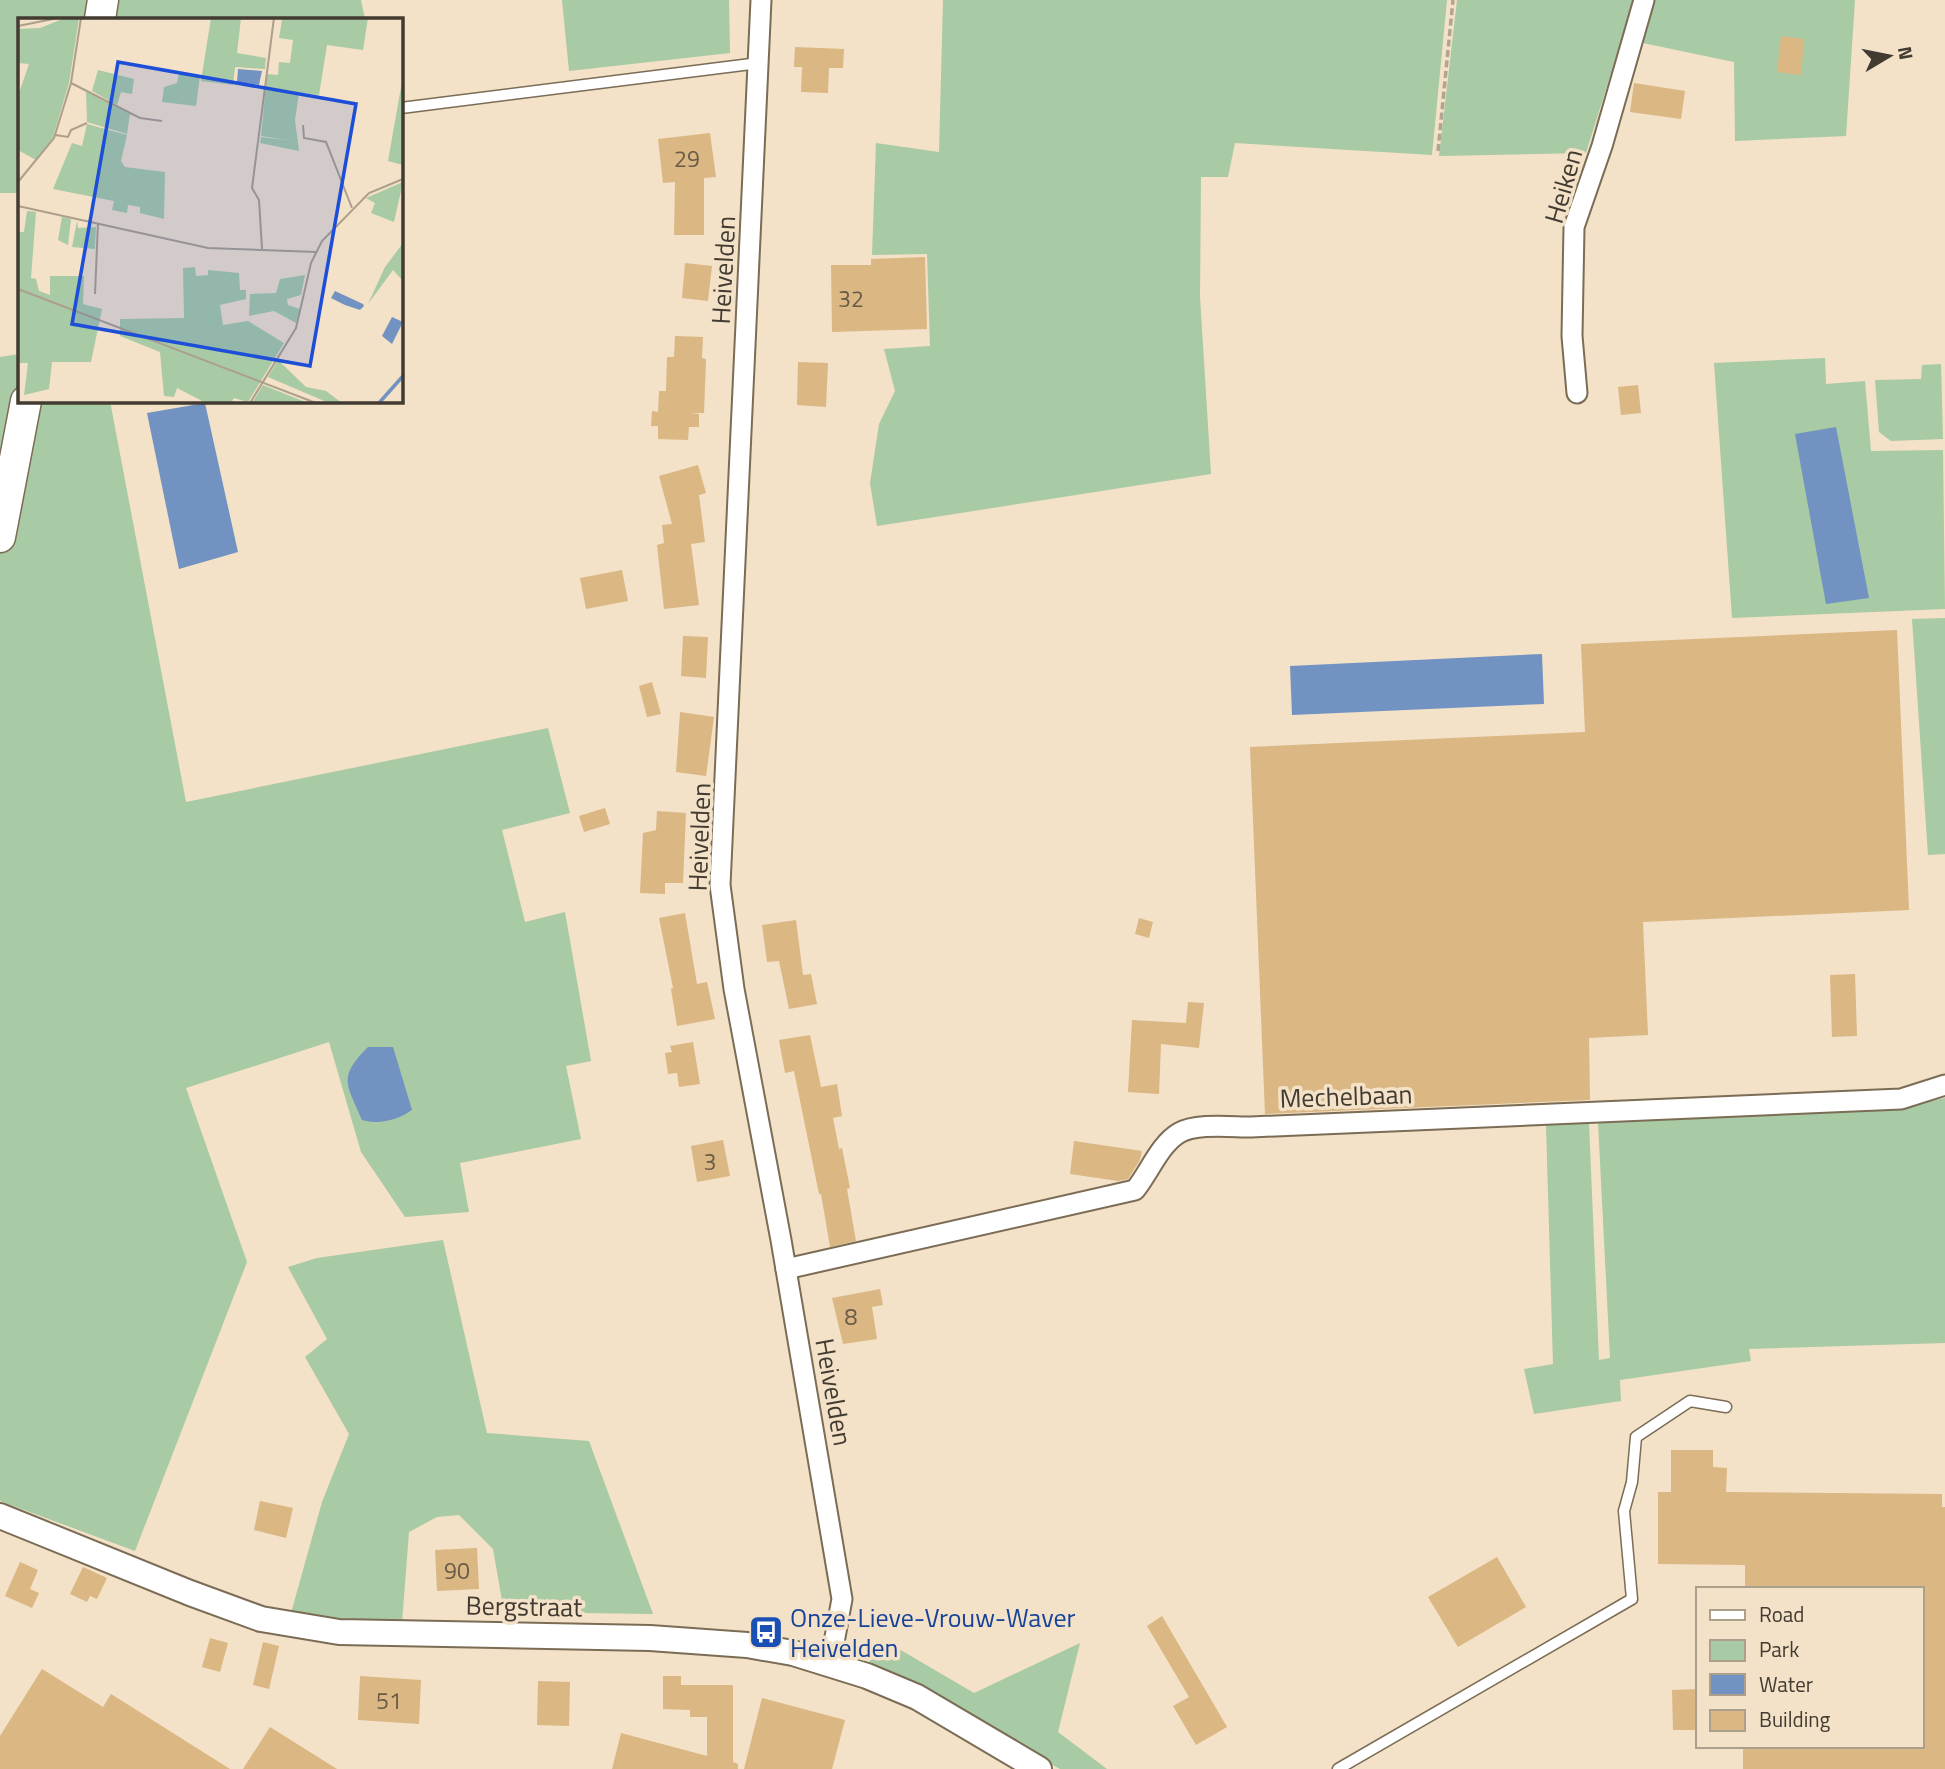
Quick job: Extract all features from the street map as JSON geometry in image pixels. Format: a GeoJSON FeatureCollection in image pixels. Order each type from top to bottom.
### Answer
{"type":"FeatureCollection","features":[{"type":"Feature","properties":{"kind":"main road"},"geometry":{"type":"LineString","coordinates":[[100,18],[103,0]]}},
{"type":"Feature","properties":{"kind":"main road"},"geometry":{"type":"LineString","coordinates":[[0,537],[26,402]]}},
{"type":"Feature","properties":{"kind":"street","name":"Heivelden"},"geometry":{"type":"LineString","coordinates":[[761,0],[720,885],[734,989],[786,1269],[842,1599],[830,1664]]}},
{"type":"Feature","properties":{"kind":"street","name":"Heiken"},"geometry":{"type":"LineString","coordinates":[[1577,393],[1572,336],[1574,227],[1602,146],[1644,0]]}},
{"type":"Feature","properties":{"kind":"street","name":"Mechelbaan"},"geometry":{"type":"LineString","coordinates":[[786,1269],[1135,1190],[1179,1132],[1206,1126],[1278,1126],[1901,1099],[1945,1085]]}},
{"type":"Feature","properties":{"kind":"street","name":"Bergstraat"},"geometry":{"type":"LineString","coordinates":[[0,1516],[261,1619],[339,1632],[650,1637],[747,1645],[793,1653],[867,1676],[917,1697],[1039,1769]]}},
{"type":"Feature","properties":{"kind":"lane"},"geometry":{"type":"LineString","coordinates":[[402,108],[759,63]]}},
{"type":"Feature","properties":{"kind":"lane"},"geometry":{"type":"LineString","coordinates":[[1338,1769],[1632,1600],[1625,1511],[1632,1482],[1636,1437],[1690,1401],[1726,1407]]}},
{"type":"Feature","properties":{"kind":"path"},"geometry":{"type":"LineString","coordinates":[[1437,151],[1453,0]]}},
{"type":"Feature","properties":{"kind":"green space"},"geometry":{"type":"Polygon","coordinates":[[[0,0],[361,0],[365,18],[18,18],[18,193],[0,193],[0,0]]]}},
{"type":"Feature","properties":{"kind":"green space"},"geometry":{"type":"Polygon","coordinates":[[[562,0],[729,0],[730,53],[569,71],[562,0]]]}},
{"type":"Feature","properties":{"kind":"green space"},"geometry":{"type":"Polygon","coordinates":[[[943,0],[1447,0],[1432,155],[1235,143],[1228,177],[1201,177],[1200,297],[1211,474],[877,526],[870,483],[879,424],[895,391],[884,349],[930,346],[927,254],[872,255],[876,143],[939,152],[943,0]]]}},
{"type":"Feature","properties":{"kind":"green space"},"geometry":{"type":"Polygon","coordinates":[[[1457,0],[1634,0],[1586,153],[1439,156],[1457,0]]]}},
{"type":"Feature","properties":{"kind":"green space"},"geometry":{"type":"Polygon","coordinates":[[[1652,0],[1855,0],[1846,136],[1735,141],[1734,62],[1638,42],[1652,0]]]}},
{"type":"Feature","properties":{"kind":"green space"},"geometry":{"type":"Polygon","coordinates":[[[18,354],[18,402],[110,402],[186,802],[548,728],[570,813],[502,830],[525,922],[565,912],[591,1061],[566,1066],[581,1139],[460,1163],[469,1212],[405,1217],[361,1152],[329,1042],[186,1088],[247,1262],[135,1551],[0,1501],[0,357],[18,354]]]}},
{"type":"Feature","properties":{"kind":"green space"},"geometry":{"type":"Polygon","coordinates":[[[1825,358],[1826,384],[1865,381],[1871,451],[1943,450],[1945,609],[1732,618],[1714,363],[1825,358]]]}},
{"type":"Feature","properties":{"kind":"green space"},"geometry":{"type":"Polygon","coordinates":[[[1941,364],[1943,439],[1891,441],[1879,432],[1875,380],[1921,379],[1922,365],[1941,364]]]}},
{"type":"Feature","properties":{"kind":"green space"},"geometry":{"type":"Polygon","coordinates":[[[1945,618],[1945,854],[1928,855],[1912,619],[1945,618]]]}},
{"type":"Feature","properties":{"kind":"green space"},"geometry":{"type":"Polygon","coordinates":[[[1945,1098],[1945,1343],[1749,1349],[1751,1361],[1620,1380],[1621,1401],[1534,1414],[1524,1369],[1553,1364],[1546,1125],[1589,1123],[1599,1360],[1610,1358],[1598,1122],[1890,1110],[1945,1098]]]}},
{"type":"Feature","properties":{"kind":"green space"},"geometry":{"type":"Polygon","coordinates":[[[443,1240],[487,1433],[589,1441],[653,1614],[504,1612],[493,1549],[459,1515],[437,1517],[409,1532],[402,1623],[337,1622],[291,1613],[322,1502],[349,1434],[305,1357],[327,1339],[288,1267],[317,1258],[443,1240]]]}},
{"type":"Feature","properties":{"kind":"green space"},"geometry":{"type":"Polygon","coordinates":[[[887,1642],[974,1693],[1080,1643],[1058,1732],[1107,1769],[1060,1769],[868,1663],[887,1642]]]}},
{"type":"Feature","properties":{"kind":"water"},"geometry":{"type":"Polygon","coordinates":[[[205,403],[238,552],[179,569],[147,413],[205,403]]]}},
{"type":"Feature","properties":{"kind":"water"},"geometry":{"type":"Polygon","coordinates":[[[1836,427],[1869,598],[1826,604],[1795,434],[1836,427]]]}},
{"type":"Feature","properties":{"kind":"water"},"geometry":{"type":"Polygon","coordinates":[[[1542,654],[1544,704],[1292,715],[1290,666],[1542,654]]]}},
{"type":"Feature","properties":{"kind":"water"},"geometry":{"type":"Polygon","coordinates":[[[368,1047],[393,1047],[412,1110],[407,1114],[382,1122],[362,1120],[348,1082],[352,1066],[368,1047]]]}},
{"type":"Feature","properties":{"kind":"building"},"geometry":{"type":"Polygon","coordinates":[[[1781,36],[1804,39],[1801,75],[1777,72],[1781,36]]]}},
{"type":"Feature","properties":{"kind":"building"},"geometry":{"type":"Polygon","coordinates":[[[795,47],[844,49],[843,68],[829,68],[828,93],[801,92],[802,67],[794,67],[795,47]]]}},
{"type":"Feature","properties":{"kind":"building"},"geometry":{"type":"Polygon","coordinates":[[[1634,83],[1685,91],[1681,119],[1630,112],[1634,83]]]}},
{"type":"Feature","properties":{"kind":"building"},"geometry":{"type":"Polygon","coordinates":[[[710,133],[716,177],[704,178],[704,235],[674,235],[675,182],[663,183],[658,139],[710,133]]]}},
{"type":"Feature","properties":{"kind":"building"},"geometry":{"type":"Polygon","coordinates":[[[925,257],[927,329],[832,332],[831,265],[871,265],[871,259],[925,257]]]}},
{"type":"Feature","properties":{"kind":"building"},"geometry":{"type":"Polygon","coordinates":[[[685,263],[712,266],[708,301],[682,298],[685,263]]]}},
{"type":"Feature","properties":{"kind":"building"},"geometry":{"type":"Polygon","coordinates":[[[675,336],[703,337],[702,358],[706,359],[704,413],[690,413],[699,414],[699,427],[689,427],[688,440],[658,439],[658,426],[651,426],[652,411],[658,412],[659,391],[666,391],[667,357],[674,357],[675,336]]]}},
{"type":"Feature","properties":{"kind":"building"},"geometry":{"type":"Polygon","coordinates":[[[798,362],[828,363],[826,407],[797,405],[798,362]]]}},
{"type":"Feature","properties":{"kind":"building"},"geometry":{"type":"Polygon","coordinates":[[[1638,385],[1641,413],[1621,415],[1618,387],[1638,385]]]}},
{"type":"Feature","properties":{"kind":"building"},"geometry":{"type":"Polygon","coordinates":[[[698,465],[706,493],[699,495],[705,542],[691,544],[699,605],[664,609],[657,545],[664,543],[662,525],[672,524],[659,476],[698,465]]]}},
{"type":"Feature","properties":{"kind":"building"},"geometry":{"type":"Polygon","coordinates":[[[622,570],[628,601],[586,609],[580,578],[622,570]]]}},
{"type":"Feature","properties":{"kind":"building"},"geometry":{"type":"Polygon","coordinates":[[[1897,630],[1909,910],[1643,922],[1648,1035],[1589,1038],[1590,1100],[1265,1114],[1250,747],[1585,732],[1581,644],[1897,630]]]}},
{"type":"Feature","properties":{"kind":"building"},"geometry":{"type":"Polygon","coordinates":[[[683,636],[708,637],[706,678],[681,676],[683,636]]]}},
{"type":"Feature","properties":{"kind":"building"},"geometry":{"type":"Polygon","coordinates":[[[652,682],[661,714],[647,717],[639,686],[652,682]]]}},
{"type":"Feature","properties":{"kind":"building"},"geometry":{"type":"Polygon","coordinates":[[[680,712],[714,717],[706,776],[676,772],[680,712]]]}},
{"type":"Feature","properties":{"kind":"building"},"geometry":{"type":"Polygon","coordinates":[[[605,808],[610,824],[584,832],[579,816],[605,808]]]}},
{"type":"Feature","properties":{"kind":"building"},"geometry":{"type":"Polygon","coordinates":[[[657,811],[686,813],[683,883],[665,883],[665,894],[640,893],[643,833],[656,830],[657,811]]]}},
{"type":"Feature","properties":{"kind":"building"},"geometry":{"type":"Polygon","coordinates":[[[685,913],[697,984],[707,982],[715,1019],[677,1026],[673,988],[659,918],[685,913]]]}},
{"type":"Feature","properties":{"kind":"building"},"geometry":{"type":"Polygon","coordinates":[[[1139,918],[1153,922],[1149,938],[1135,934],[1139,918]]]}},
{"type":"Feature","properties":{"kind":"building"},"geometry":{"type":"Polygon","coordinates":[[[796,920],[803,975],[811,974],[817,1004],[789,1009],[779,961],[767,962],[762,925],[796,920]]]}},
{"type":"Feature","properties":{"kind":"building"},"geometry":{"type":"Polygon","coordinates":[[[1855,974],[1857,1036],[1832,1037],[1830,975],[1855,974]]]}},
{"type":"Feature","properties":{"kind":"building"},"geometry":{"type":"Polygon","coordinates":[[[1188,1002],[1204,1003],[1199,1048],[1161,1044],[1159,1094],[1128,1092],[1132,1020],[1186,1023],[1188,1002]]]}},
{"type":"Feature","properties":{"kind":"building"},"geometry":{"type":"Polygon","coordinates":[[[810,1035],[821,1087],[837,1084],[842,1116],[833,1118],[850,1188],[847,1189],[856,1241],[830,1247],[794,1071],[785,1073],[779,1040],[810,1035]]]}},
{"type":"Feature","properties":{"kind":"building"},"geometry":{"type":"Polygon","coordinates":[[[693,1042],[700,1084],[679,1087],[677,1073],[668,1074],[665,1053],[672,1052],[670,1046],[693,1042]]]}},
{"type":"Feature","properties":{"kind":"building"},"geometry":{"type":"Polygon","coordinates":[[[723,1140],[730,1176],[697,1182],[691,1146],[723,1140]]]}},
{"type":"Feature","properties":{"kind":"building"},"geometry":{"type":"Polygon","coordinates":[[[1074,1141],[1142,1151],[1140,1160],[1128,1179],[1118,1181],[1070,1174],[1074,1141]]]}},
{"type":"Feature","properties":{"kind":"building"},"geometry":{"type":"Polygon","coordinates":[[[880,1289],[883,1305],[872,1307],[877,1339],[843,1344],[832,1298],[880,1289]]]}},
{"type":"Feature","properties":{"kind":"building"},"geometry":{"type":"Polygon","coordinates":[[[1671,1450],[1713,1450],[1713,1467],[1727,1468],[1726,1492],[1942,1494],[1942,1507],[1945,1507],[1945,1769],[1743,1769],[1743,1748],[1924,1748],[1924,1587],[1745,1587],[1745,1565],[1658,1564],[1658,1492],[1671,1492],[1671,1450]]]}},
{"type":"Feature","properties":{"kind":"building"},"geometry":{"type":"Polygon","coordinates":[[[260,1501],[293,1508],[286,1538],[254,1530],[260,1501]]]}},
{"type":"Feature","properties":{"kind":"building"},"geometry":{"type":"Polygon","coordinates":[[[477,1548],[479,1589],[437,1591],[435,1550],[477,1548]]]}},
{"type":"Feature","properties":{"kind":"building"},"geometry":{"type":"Polygon","coordinates":[[[1497,1557],[1526,1607],[1458,1647],[1428,1597],[1497,1557]]]}},
{"type":"Feature","properties":{"kind":"building"},"geometry":{"type":"Polygon","coordinates":[[[20,1562],[38,1570],[30,1589],[39,1593],[32,1608],[5,1596],[20,1562]]]}},
{"type":"Feature","properties":{"kind":"building"},"geometry":{"type":"Polygon","coordinates":[[[83,1567],[107,1578],[97,1599],[90,1596],[87,1602],[70,1594],[83,1567]]]}},
{"type":"Feature","properties":{"kind":"building"},"geometry":{"type":"Polygon","coordinates":[[[1162,1616],[1227,1727],[1196,1745],[1173,1706],[1189,1697],[1147,1626],[1162,1616]]]}},
{"type":"Feature","properties":{"kind":"building"},"geometry":{"type":"Polygon","coordinates":[[[210,1638],[228,1643],[220,1672],[202,1667],[210,1638]]]}},
{"type":"Feature","properties":{"kind":"building"},"geometry":{"type":"Polygon","coordinates":[[[263,1642],[279,1646],[269,1689],[253,1685],[263,1642]]]}},
{"type":"Feature","properties":{"kind":"building"},"geometry":{"type":"Polygon","coordinates":[[[42,1669],[103,1707],[111,1694],[230,1769],[0,1769],[0,1736],[42,1669]]]}},
{"type":"Feature","properties":{"kind":"building"},"geometry":{"type":"Polygon","coordinates":[[[360,1676],[421,1680],[419,1724],[358,1720],[360,1676]]]}},
{"type":"Feature","properties":{"kind":"building"},"geometry":{"type":"Polygon","coordinates":[[[663,1676],[681,1676],[681,1685],[733,1685],[733,1762],[738,1764],[738,1769],[612,1769],[621,1733],[707,1756],[707,1717],[690,1717],[690,1710],[663,1709],[663,1676]]]}},
{"type":"Feature","properties":{"kind":"building"},"geometry":{"type":"Polygon","coordinates":[[[538,1681],[570,1682],[569,1726],[537,1725],[538,1681]]]}},
{"type":"Feature","properties":{"kind":"building"},"geometry":{"type":"Polygon","coordinates":[[[1696,1689],[1696,1730],[1673,1730],[1672,1690],[1696,1689]]]}},
{"type":"Feature","properties":{"kind":"building"},"geometry":{"type":"Polygon","coordinates":[[[762,1698],[845,1720],[832,1769],[744,1769],[762,1698]]]}},
{"type":"Feature","properties":{"kind":"building"},"geometry":{"type":"Polygon","coordinates":[[[270,1727],[337,1769],[243,1769],[270,1727]]]}},
{"type":"Feature","properties":{"kind":"place","name":"Onze-Lieve-Vrouw-Waver Heivelden"},"geometry":{"type":"Point","coordinates":[766,1632]}}]}
